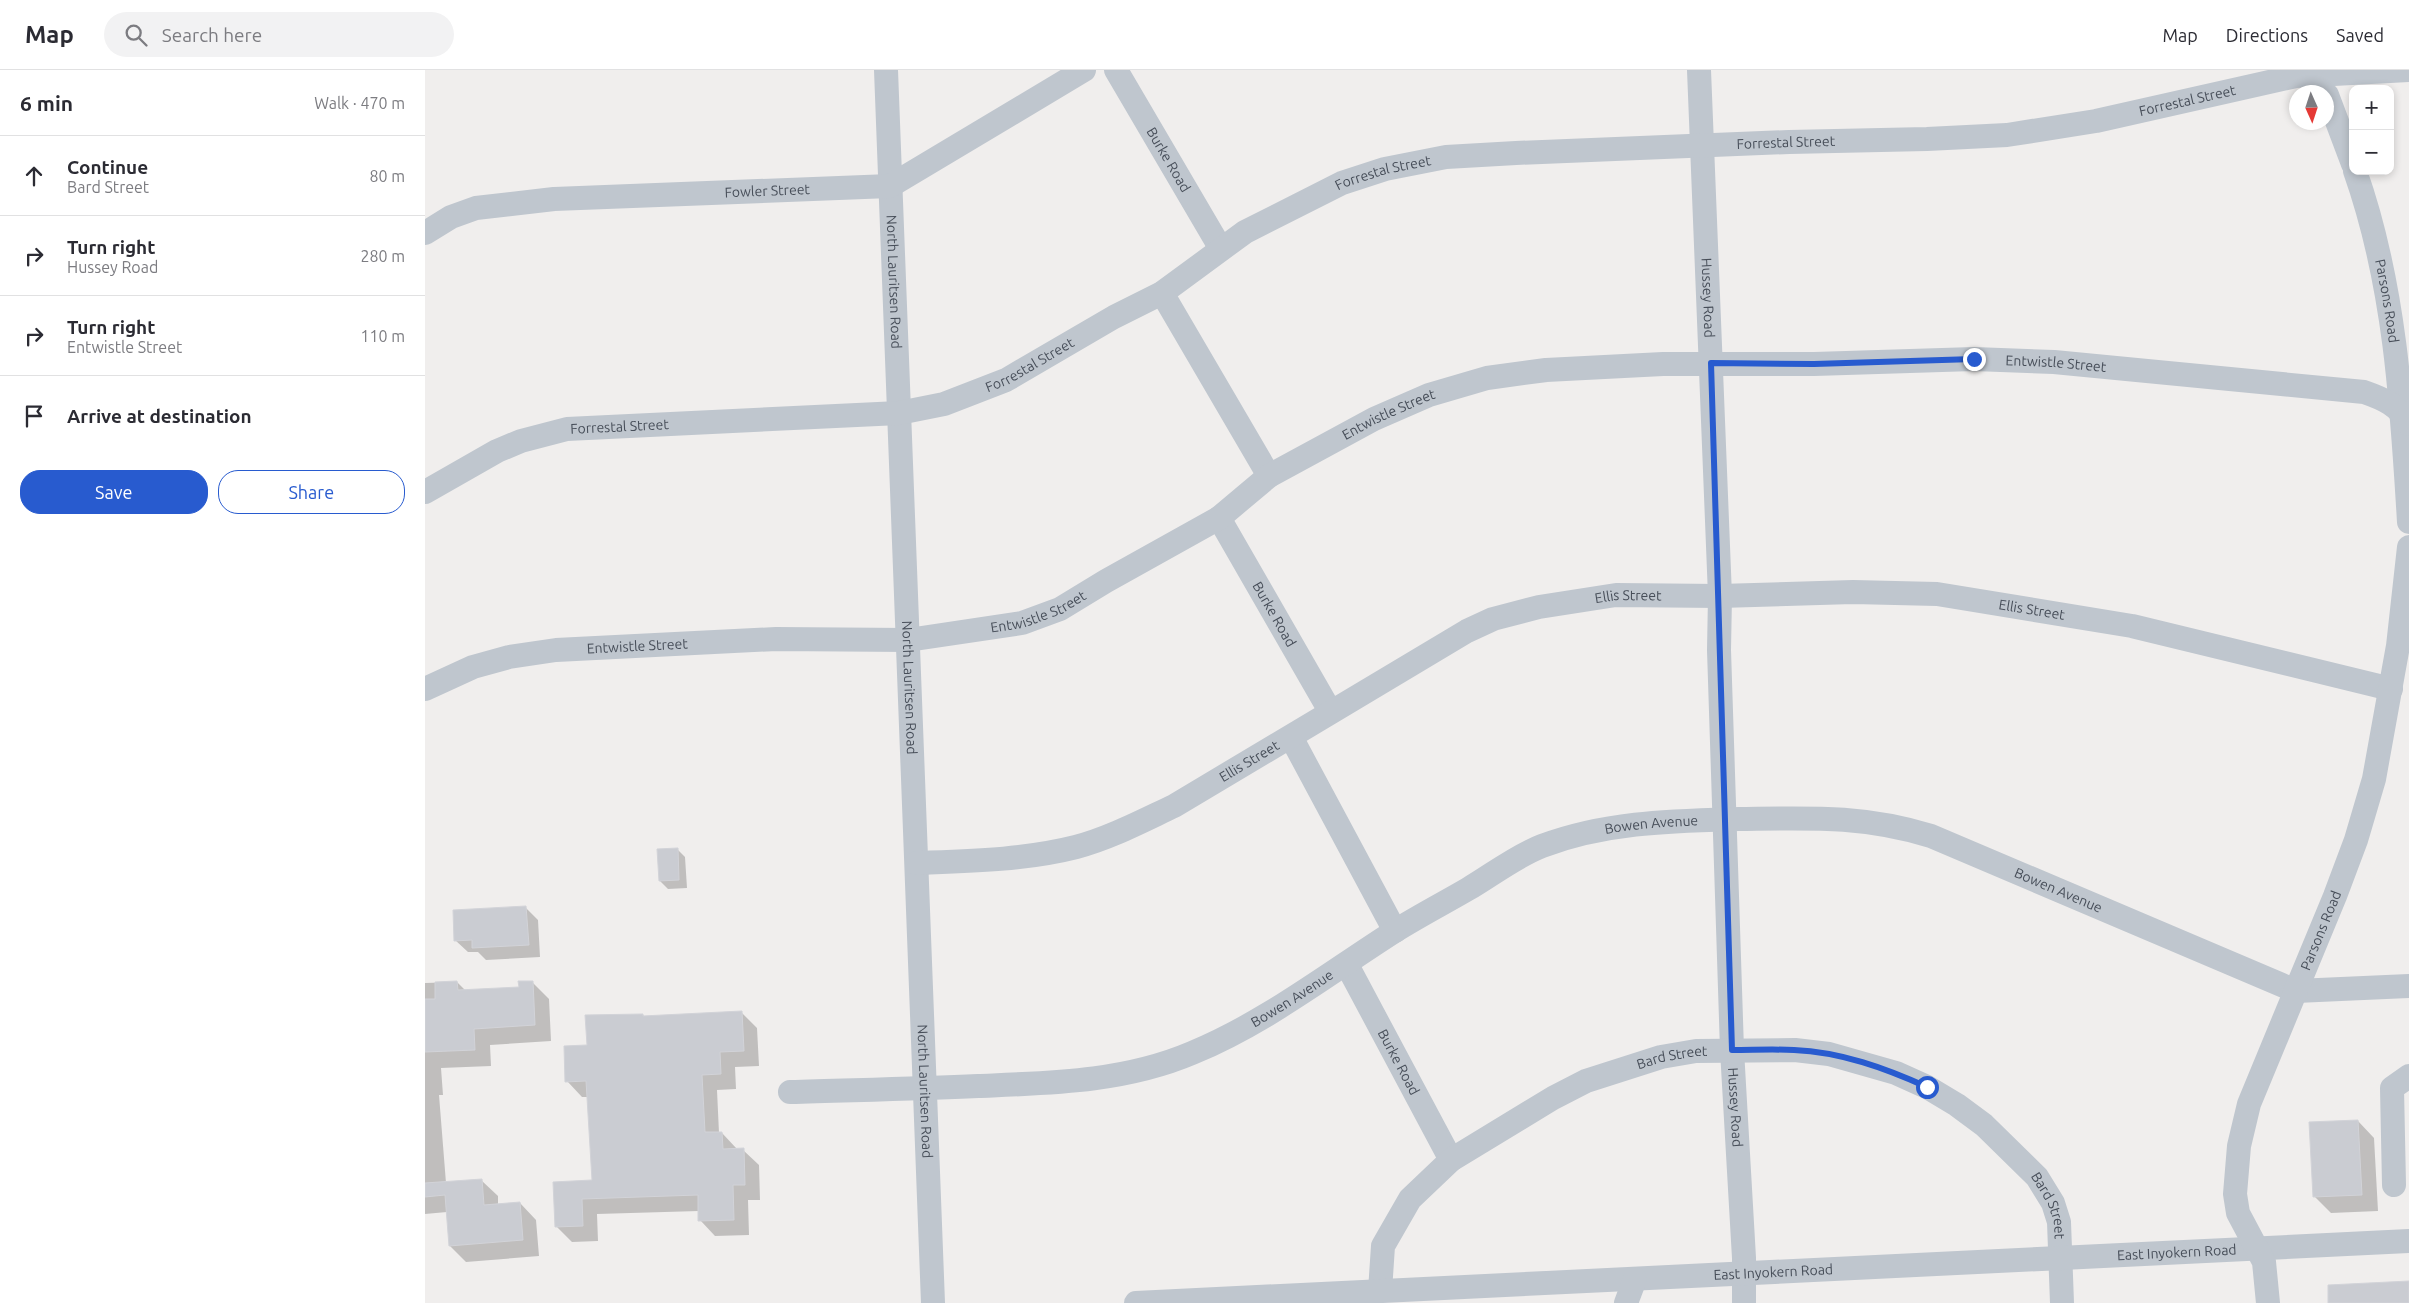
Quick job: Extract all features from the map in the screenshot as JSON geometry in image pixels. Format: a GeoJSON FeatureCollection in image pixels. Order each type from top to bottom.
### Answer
{"type":"FeatureCollection","features":[{"type":"Feature","properties":{"kind":"street","name":"North Lauritsen Road"},"geometry":{"type":"LineString","coordinates":[[885,70],[933,1303]]}},
{"type":"Feature","properties":{"kind":"street","name":"Fowler Street"},"geometry":{"type":"LineString","coordinates":[[425,233],[451,217],[477,208],[554,199],[890,186],[1084,70]]}},
{"type":"Feature","properties":{"kind":"street","name":"Burke Road"},"geometry":{"type":"LineString","coordinates":[[1116,70],[1221,249]]}},
{"type":"Feature","properties":{"kind":"street","name":"Hussey Road"},"geometry":{"type":"LineString","coordinates":[[1699,70],[1720,596],[1719,650],[1732,1050],[1744,1303]]}},
{"type":"Feature","properties":{"kind":"street","name":"Forrestal Street"},"geometry":{"type":"LineString","coordinates":[[425,492],[497,451],[521,441],[567,429],[899,413],[944,404],[1006,380],[1114,317],[1161,293],[1245,232],[1342,183],[1385,168],[1446,157],[1789,142],[1927,139],[2007,134],[2096,121],[2296,76],[2321,83],[2409,70]]}},
{"type":"Feature","properties":{"kind":"street"},"geometry":{"type":"LineString","coordinates":[[2321,83],[2349,154]]}},
{"type":"Feature","properties":{"kind":"street","name":"Parsons Road"},"geometry":{"type":"LineString","coordinates":[[2356,175],[2365,198],[2381,262],[2399,372],[2406,419],[2409,522]]}},
{"type":"Feature","properties":{"kind":"street"},"geometry":{"type":"LineString","coordinates":[[1161,293],[1269,476]]}},
{"type":"Feature","properties":{"kind":"street","name":"Entwistle Street"},"geometry":{"type":"LineString","coordinates":[[425,689],[473,667],[509,657],[556,650],[776,639],[908,640],[1023,623],[1060,609],[1219,518],[1269,476],[1375,419],[1429,395],[1487,378],[1546,370],[1711,363],[1814,364],[1974,359],[2054,362],[2364,392],[2389,401],[2406,419]]}},
{"type":"Feature","properties":{"kind":"street","name":"Burke Road"},"geometry":{"type":"LineString","coordinates":[[1219,518],[1330,711]]}},
{"type":"Feature","properties":{"kind":"street","name":"Parsons Road"},"geometry":{"type":"LineString","coordinates":[[2268,1303],[2267,1277],[2264,1262],[2238,1213],[2235,1194],[2239,1146],[2249,1104],[2356,840],[2374,779],[2391,689],[2409,547]]}},
{"type":"Feature","properties":{"kind":"street","name":"Ellis Street"},"geometry":{"type":"LineString","coordinates":[[917,863],[976,861],[1076,847],[1124,829],[1174,806],[1467,630],[1493,619],[1539,607],[1615,595],[1720,596],[1853,592],[1937,594],[2131,626],[2391,689]]}},
{"type":"Feature","properties":{"kind":"street"},"geometry":{"type":"LineString","coordinates":[[1291,737],[1395,932]]}},
{"type":"Feature","properties":{"kind":"street","name":"Bowen Avenue"},"geometry":{"type":"LineString","coordinates":[[790,1092],[1089,1080],[1142,1070],[1192,1053],[1247,1027],[1347,965],[1395,932],[1539,848],[1575,836],[1618,826],[1656,821],[1815,818],[1858,819],[1897,826],[1931,836],[2296,991],[2409,986]]}},
{"type":"Feature","properties":{"kind":"street","name":"Burke Road"},"geometry":{"type":"LineString","coordinates":[[1347,965],[1451,1160]]}},
{"type":"Feature","properties":{"kind":"street","name":"Bard Street"},"geometry":{"type":"LineString","coordinates":[[1380,1291],[1383,1246],[1411,1199],[1451,1160],[1553,1098],[1586,1081],[1661,1057],[1696,1051],[1795,1050],[1829,1054],[1863,1062],[1896,1073],[1927,1087],[1957,1105],[1984,1126],[2037,1177],[2053,1203],[2059,1222],[2062,1303]]}},
{"type":"Feature","properties":{"kind":"street"},"geometry":{"type":"LineString","coordinates":[[2394,1185],[2392,1088],[2409,1076]]}},
{"type":"Feature","properties":{"kind":"street","name":"East Inyokern Road"},"geometry":{"type":"LineString","coordinates":[[1136,1303],[2409,1241]]}},
{"type":"Feature","properties":{"kind":"street"},"geometry":{"type":"LineString","coordinates":[[1626,1303],[1635,1279]]}},
{"type":"Feature","properties":{"kind":"building"},"geometry":{"type":"Polygon","coordinates":[[[678,848],[679,880],[659,881],[657,849],[678,848]]]}},
{"type":"Feature","properties":{"kind":"building"},"geometry":{"type":"Polygon","coordinates":[[[526,906],[529,945],[472,948],[472,940],[454,941],[453,910],[526,906]]]}},
{"type":"Feature","properties":{"kind":"building"},"geometry":{"type":"Polygon","coordinates":[[[457,981],[458,990],[519,987],[518,981],[533,981],[535,1025],[474,1029],[475,1050],[425,1052],[425,999],[435,999],[435,982],[457,981]]]}},
{"type":"Feature","properties":{"kind":"building"},"geometry":{"type":"Polygon","coordinates":[[[742,1011],[744,1051],[720,1052],[721,1074],[702,1075],[705,1132],[722,1132],[723,1149],[744,1148],[745,1185],[733,1185],[734,1220],[698,1221],[698,1195],[582,1199],[583,1226],[555,1227],[553,1182],[592,1180],[586,1081],[565,1082],[564,1046],[587,1045],[585,1015],[643,1014],[643,1016],[742,1011]]]}},
{"type":"Feature","properties":{"kind":"building"},"geometry":{"type":"Polygon","coordinates":[[[2358,1120],[2362,1195],[2313,1197],[2309,1122],[2358,1120]]]}},
{"type":"Feature","properties":{"kind":"building"},"geometry":{"type":"Polygon","coordinates":[[[482,1179],[484,1205],[520,1202],[523,1240],[449,1246],[445,1195],[425,1197],[425,1183],[482,1179]]]}},
{"type":"Feature","properties":{"kind":"building"},"geometry":{"type":"Polygon","coordinates":[[[2409,1281],[2409,1303],[2328,1303],[2328,1285],[2409,1281]]]}},
{"type":"Feature","properties":{"kind":"route"},"geometry":{"type":"LineString","coordinates":[[1927,1087],[1896,1073],[1863,1062],[1829,1054],[1795,1050],[1732,1050],[1719,650],[1720,596],[1711,363],[1814,364],[1974,359]]}}]}
